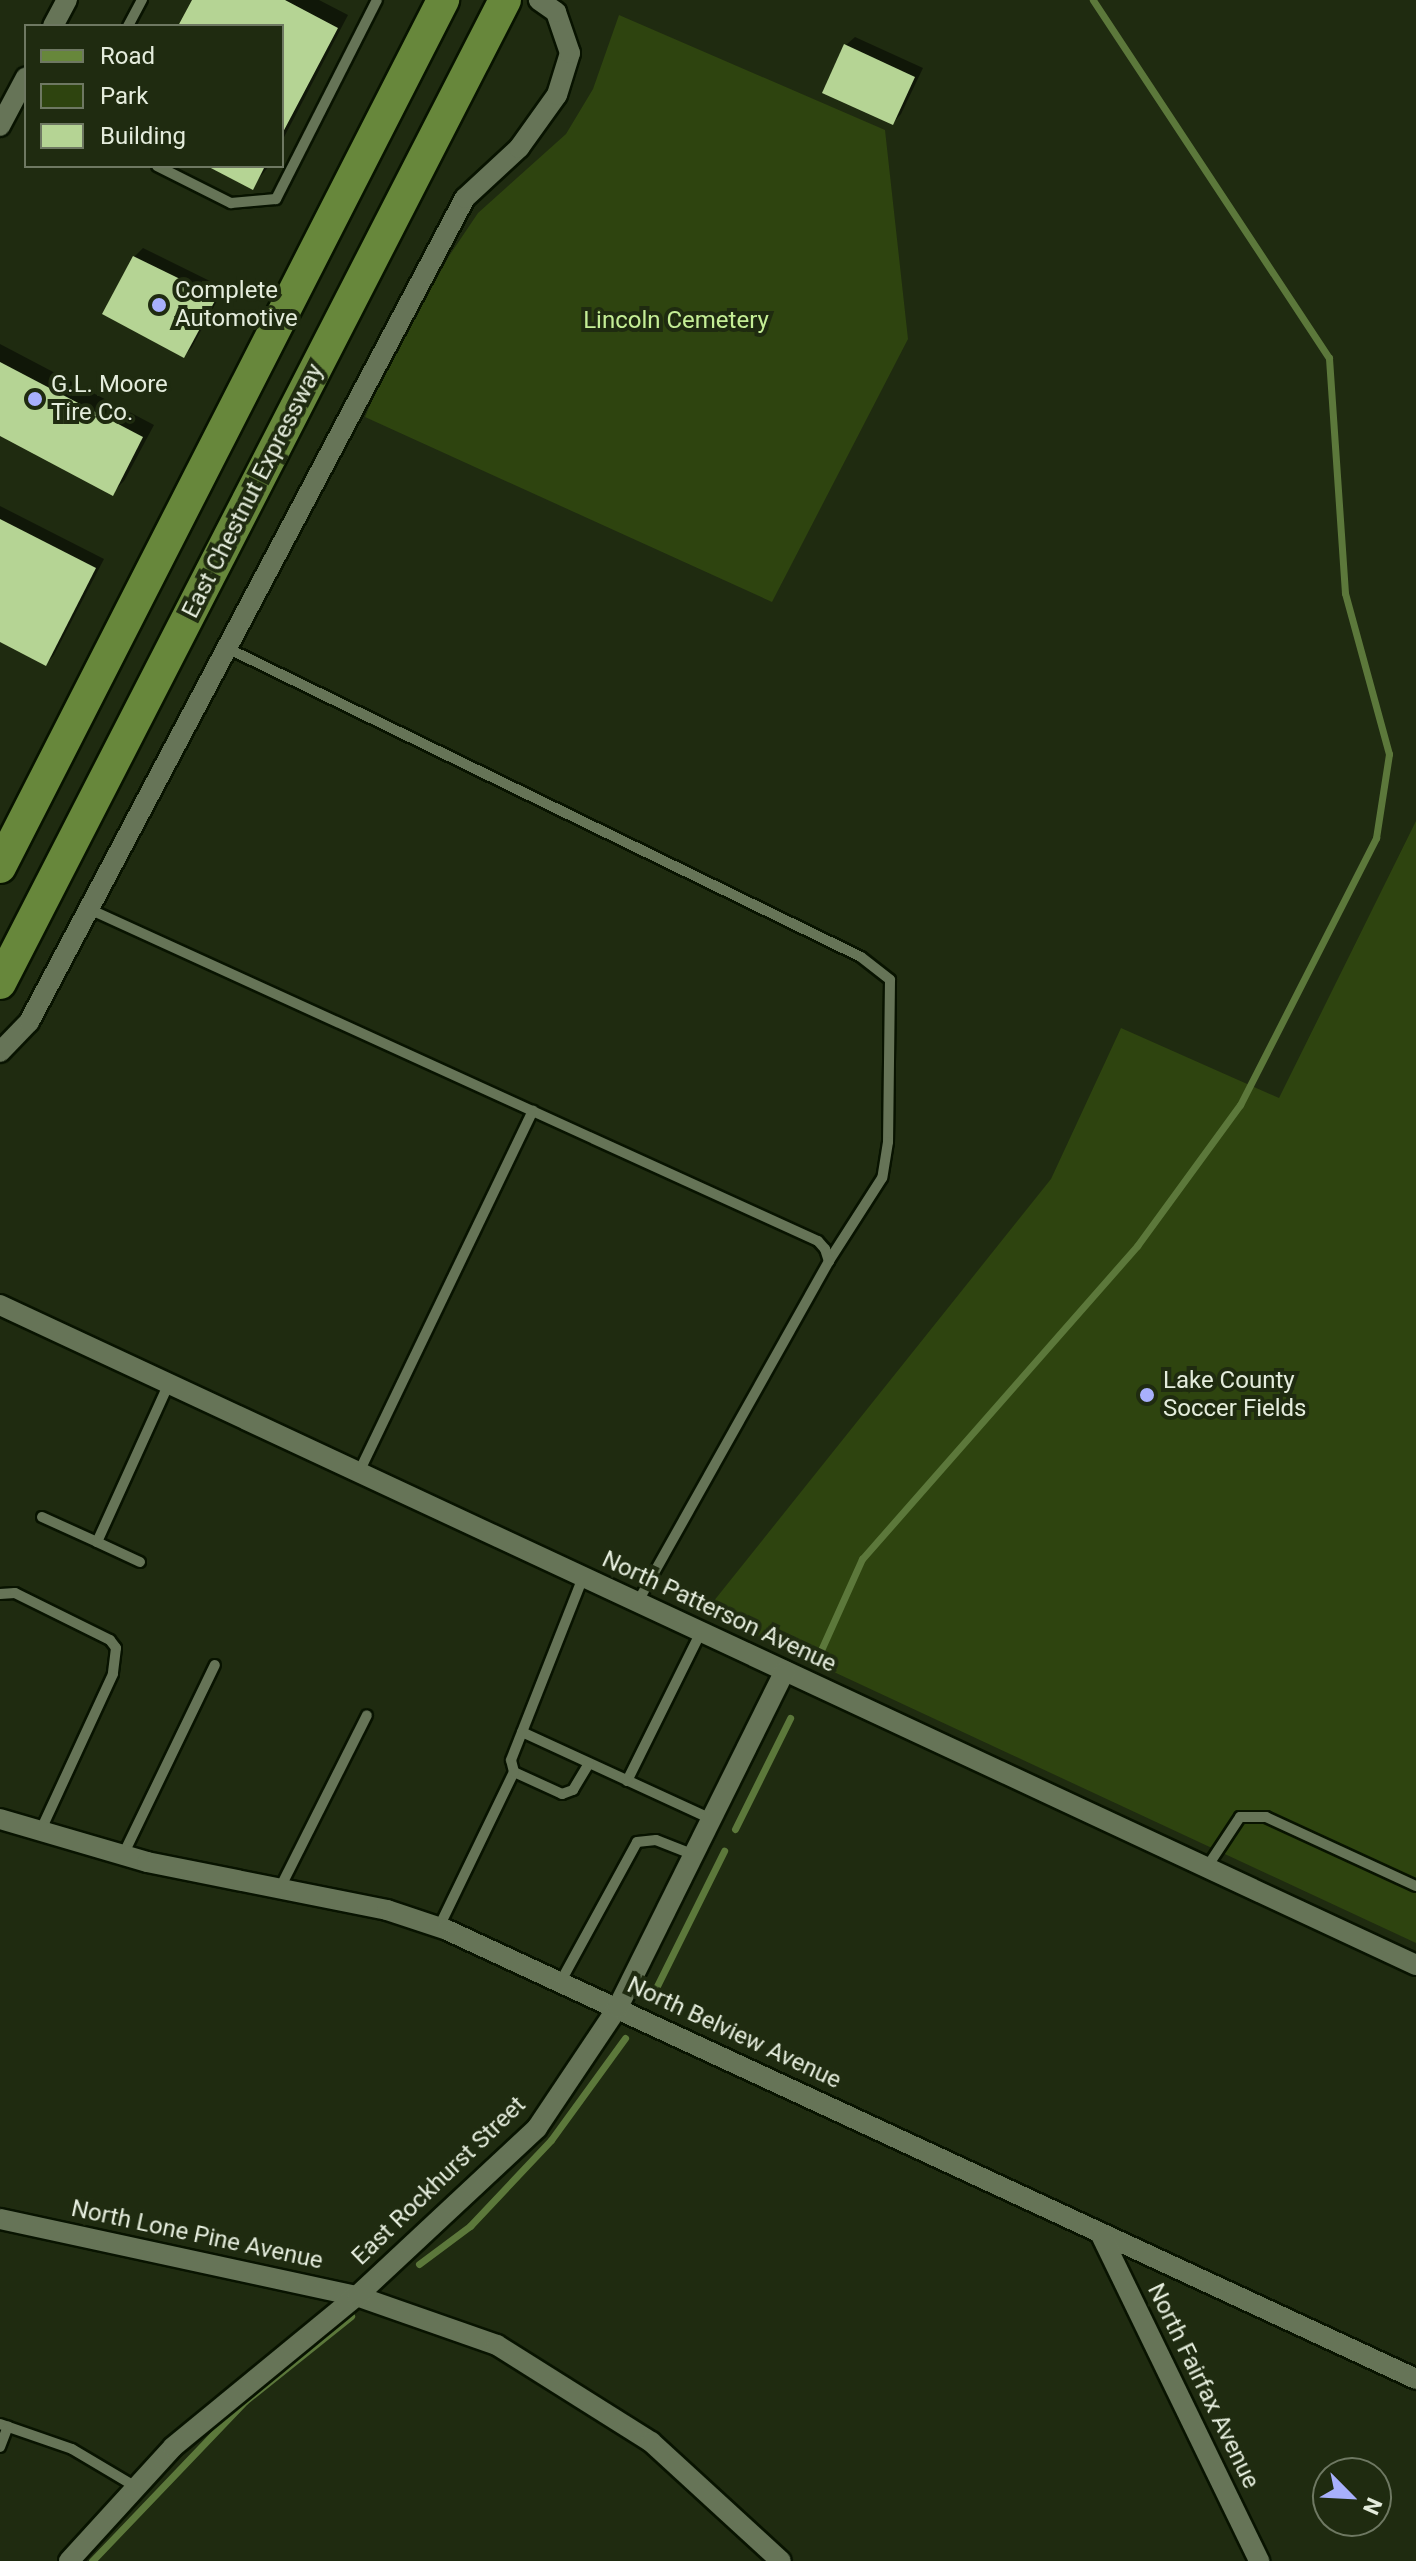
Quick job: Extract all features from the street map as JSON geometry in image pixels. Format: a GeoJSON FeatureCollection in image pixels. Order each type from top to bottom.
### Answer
{"type":"FeatureCollection","features":[{"type":"Feature","properties":{"kind":"main road"},"geometry":{"type":"LineString","coordinates":[[0,867],[443,0]]}},
{"type":"Feature","properties":{"kind":"main road","name":"East Chestnut Expressway"},"geometry":{"type":"LineString","coordinates":[[0,983],[505,0]]}},
{"type":"Feature","properties":{"kind":"street"},"geometry":{"type":"LineString","coordinates":[[54,24],[67,0]]}},
{"type":"Feature","properties":{"kind":"street"},"geometry":{"type":"LineString","coordinates":[[0,1052],[29,1022],[465,198],[519,148],[557,95],[570,53],[556,12],[539,0]]}},
{"type":"Feature","properties":{"kind":"street"},"geometry":{"type":"LineString","coordinates":[[0,126],[24,81]]}},
{"type":"Feature","properties":{"kind":"street","name":"North Patterson Avenue"},"geometry":{"type":"LineString","coordinates":[[0,1305],[1416,1965]]}},
{"type":"Feature","properties":{"kind":"street","name":"East Rockhurst Street"},"geometry":{"type":"LineString","coordinates":[[69,2561],[173,2447],[357,2296],[537,2128],[618,2007],[785,1671]]}},
{"type":"Feature","properties":{"kind":"street","name":"North Belview Avenue"},"geometry":{"type":"LineString","coordinates":[[0,1819],[123,1855],[387,1910],[439,1927],[618,2007],[1416,2379]]}},
{"type":"Feature","properties":{"kind":"street","name":"North Lone Pine Avenue"},"geometry":{"type":"LineString","coordinates":[[0,2219],[357,2296],[497,2345],[651,2442],[781,2561]]}},
{"type":"Feature","properties":{"kind":"street","name":"North Fairfax Avenue"},"geometry":{"type":"LineString","coordinates":[[1100,2233],[1259,2561]]}},
{"type":"Feature","properties":{"kind":"lane"},"geometry":{"type":"LineString","coordinates":[[129,24],[142,0]]}},
{"type":"Feature","properties":{"kind":"lane"},"geometry":{"type":"LineString","coordinates":[[161,168],[231,203],[276,199],[377,0]]}},
{"type":"Feature","properties":{"kind":"lane"},"geometry":{"type":"LineString","coordinates":[[227,648],[861,957],[890,980],[888,1142],[882,1178],[829,1261],[638,1602]]}},
{"type":"Feature","properties":{"kind":"lane"},"geometry":{"type":"LineString","coordinates":[[89,909],[818,1241],[829,1261]]}},
{"type":"Feature","properties":{"kind":"lane"},"geometry":{"type":"LineString","coordinates":[[359,1472],[533,1111]]}},
{"type":"Feature","properties":{"kind":"lane"},"geometry":{"type":"LineString","coordinates":[[97,1542],[169,1383]]}},
{"type":"Feature","properties":{"kind":"lane"},"geometry":{"type":"LineString","coordinates":[[42,1517],[140,1562]]}},
{"type":"Feature","properties":{"kind":"lane"},"geometry":{"type":"LineString","coordinates":[[439,1927],[514,1772],[511,1760],[583,1577]]}},
{"type":"Feature","properties":{"kind":"lane"},"geometry":{"type":"LineString","coordinates":[[0,1594],[15,1593],[110,1640],[116,1648],[113,1674],[40,1832]]}},
{"type":"Feature","properties":{"kind":"lane"},"geometry":{"type":"LineString","coordinates":[[627,1781],[701,1632]]}},
{"type":"Feature","properties":{"kind":"lane"},"geometry":{"type":"LineString","coordinates":[[123,1855],[215,1665]]}},
{"type":"Feature","properties":{"kind":"lane"},"geometry":{"type":"LineString","coordinates":[[281,1886],[367,1715]]}},
{"type":"Feature","properties":{"kind":"lane"},"geometry":{"type":"LineString","coordinates":[[522,1732],[711,1819]]}},
{"type":"Feature","properties":{"kind":"lane"},"geometry":{"type":"LineString","coordinates":[[514,1772],[562,1794],[573,1790],[589,1763]]}},
{"type":"Feature","properties":{"kind":"lane"},"geometry":{"type":"LineString","coordinates":[[1207,1867],[1240,1817],[1266,1817],[1416,1886]]}},
{"type":"Feature","properties":{"kind":"lane"},"geometry":{"type":"LineString","coordinates":[[561,1981],[637,1842],[656,1840],[694,1855]]}},
{"type":"Feature","properties":{"kind":"lane"},"geometry":{"type":"LineString","coordinates":[[0,2447],[4,2425],[72,2449],[136,2487]]}},
{"type":"Feature","properties":{"kind":"green space","name":"Lincoln Cemetery"},"geometry":{"type":"Polygon","coordinates":[[[619,15],[885,130],[908,339],[772,602],[365,417],[380,381],[449,256],[478,213],[566,134],[593,89],[619,15]]]}},
{"type":"Feature","properties":{"kind":"green space","name":"Lake County Soccer Fields"},"geometry":{"type":"Polygon","coordinates":[[[1416,821],[1416,1943],[705,1612],[1051,1179],[1121,1028],[1279,1098],[1416,821]]]}},
{"type":"Feature","properties":{"kind":"building"},"geometry":{"type":"Polygon","coordinates":[[[192,0],[285,0],[338,28],[284,130],[284,24],[179,24],[192,0]]]}},
{"type":"Feature","properties":{"kind":"building"},"geometry":{"type":"Polygon","coordinates":[[[844,44],[915,77],[893,125],[822,93],[844,44]]]}},
{"type":"Feature","properties":{"kind":"building"},"geometry":{"type":"Polygon","coordinates":[[[211,168],[264,168],[253,190],[211,168]]]}},
{"type":"Feature","properties":{"kind":"building","name":"Complete Automotive"},"geometry":{"type":"Polygon","coordinates":[[[133,256],[217,297],[184,358],[102,314],[133,256]]]}},
{"type":"Feature","properties":{"kind":"building","name":"G.L. Moore Tire Co."},"geometry":{"type":"Polygon","coordinates":[[[0,362],[143,437],[113,496],[0,436],[0,362]]]}},
{"type":"Feature","properties":{"kind":"building"},"geometry":{"type":"Polygon","coordinates":[[[0,519],[96,568],[46,666],[0,642],[0,519]]]}},
{"type":"Feature","properties":{"kind":"waterway"},"geometry":{"type":"LineString","coordinates":[[817,1659],[862,1559],[1137,1246],[1240,1105],[1376,838],[1389,754],[1345,593],[1329,358],[1093,0]]}},
{"type":"Feature","properties":{"kind":"waterway"},"geometry":{"type":"LineString","coordinates":[[735,1829],[790,1718]]}},
{"type":"Feature","properties":{"kind":"waterway"},"geometry":{"type":"LineString","coordinates":[[653,1994],[724,1851]]}},
{"type":"Feature","properties":{"kind":"waterway"},"geometry":{"type":"LineString","coordinates":[[419,2264],[470,2226],[551,2140],[625,2038]]}},
{"type":"Feature","properties":{"kind":"waterway"},"geometry":{"type":"LineString","coordinates":[[92,2561],[245,2401],[351,2316]]}},
{"type":"Feature","properties":{"kind":"place","name":"Complete Automotive"},"geometry":{"type":"Point","coordinates":[159,305]}},
{"type":"Feature","properties":{"kind":"place","name":"G.L. Moore Tire Co."},"geometry":{"type":"Point","coordinates":[35,399]}},
{"type":"Feature","properties":{"kind":"place","name":"Lake County Soccer Fields"},"geometry":{"type":"Point","coordinates":[1147,1395]}}]}
